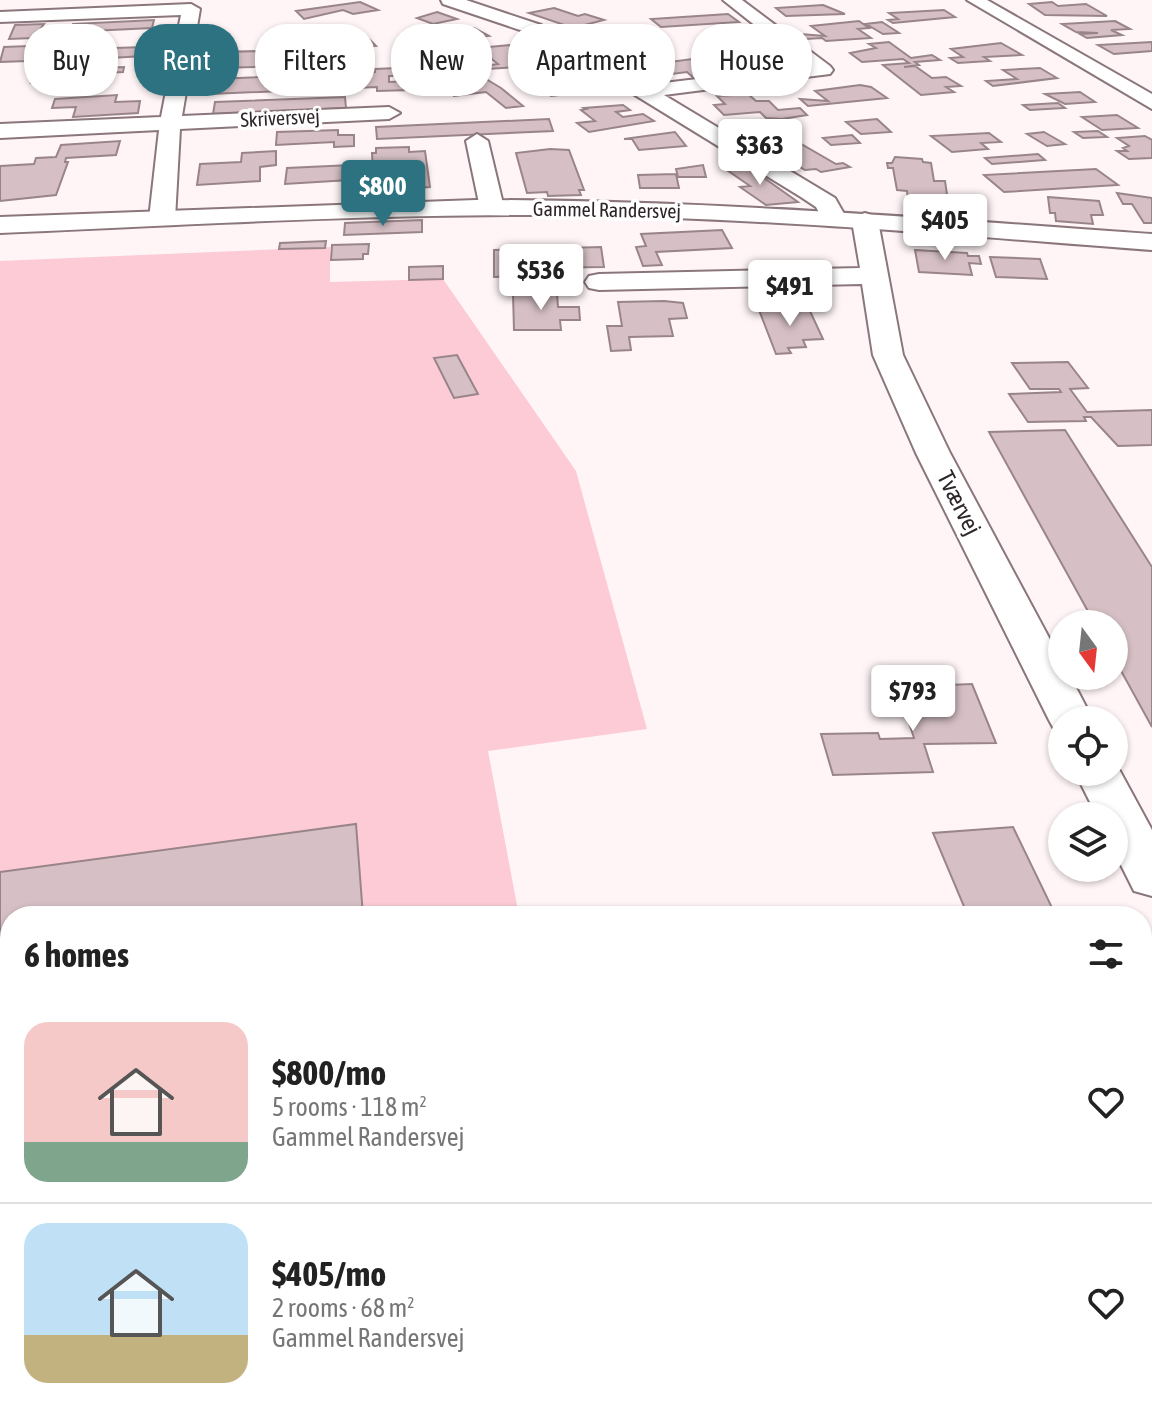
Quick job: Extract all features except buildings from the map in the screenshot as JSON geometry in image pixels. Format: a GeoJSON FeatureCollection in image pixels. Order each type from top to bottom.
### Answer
{"type":"FeatureCollection","features":[{"type":"Feature","properties":{"kind":"street"},"geometry":{"type":"LineString","coordinates":[[449,0],[520,24]]}},
{"type":"Feature","properties":{"kind":"street"},"geometry":{"type":"LineString","coordinates":[[675,87],[823,70],[731,0]]}},
{"type":"Feature","properties":{"kind":"street"},"geometry":{"type":"LineString","coordinates":[[975,0],[1152,103]]}},
{"type":"Feature","properties":{"kind":"street"},"geometry":{"type":"LineString","coordinates":[[0,17],[191,9],[178,34],[162,219]]}},
{"type":"Feature","properties":{"kind":"street"},"geometry":{"type":"LineString","coordinates":[[653,96],[810,192],[826,203],[834,219]]}},
{"type":"Feature","properties":{"kind":"street","name":"Skriversvej"},"geometry":{"type":"LineString","coordinates":[[0,131],[389,113]]}},
{"type":"Feature","properties":{"kind":"street"},"geometry":{"type":"LineString","coordinates":[[477,141],[492,208]]}},
{"type":"Feature","properties":{"kind":"street","name":"Gammel Randersvej"},"geometry":{"type":"LineString","coordinates":[[0,225],[492,208],[634,209],[834,219],[1152,242]]}},
{"type":"Feature","properties":{"kind":"street","name":"Tværvej"},"geometry":{"type":"LineString","coordinates":[[865,221],[872,276],[888,355],[933,453],[1064,706]]}},
{"type":"Feature","properties":{"kind":"street"},"geometry":{"type":"LineString","coordinates":[[599,282],[872,276]]}},
{"type":"Feature","properties":{"kind":"street"},"geometry":{"type":"LineString","coordinates":[[1105,786],[1152,877]]}},
{"type":"Feature","properties":{"kind":"shaded area"},"geometry":{"type":"Polygon","coordinates":[[[330,247],[330,282],[443,279],[576,471],[647,729],[488,751],[517,906],[0,906],[0,261],[330,247]]]}}]}
